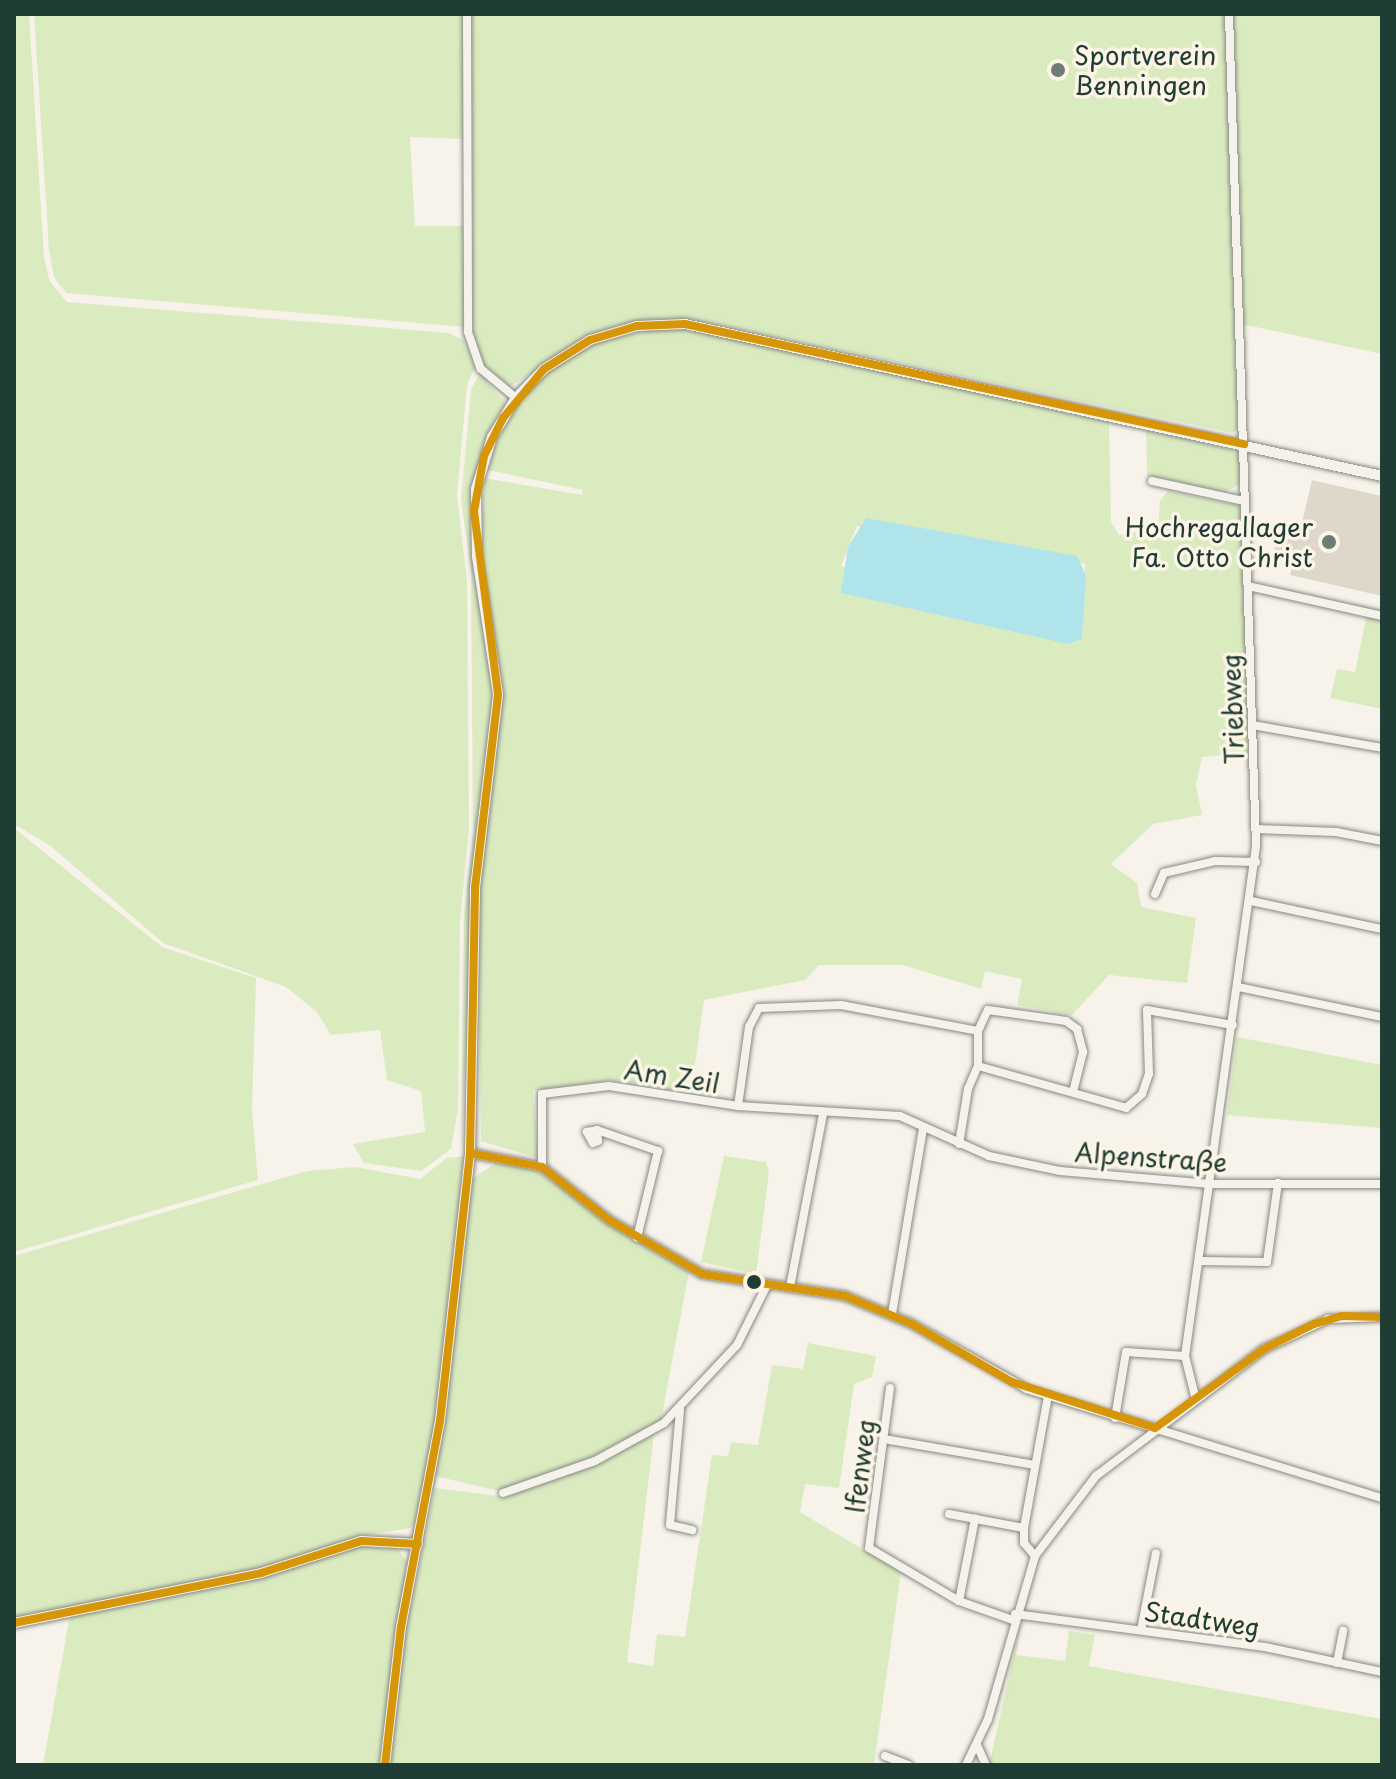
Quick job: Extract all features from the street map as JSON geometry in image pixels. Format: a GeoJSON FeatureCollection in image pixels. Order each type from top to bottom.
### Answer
{"type":"FeatureCollection","features":[{"type":"Feature","properties":{"kind":"street"},"geometry":{"type":"LineString","coordinates":[[467,14],[468,332],[481,369],[516,398]]}},
{"type":"Feature","properties":{"kind":"street","name":"Triebweg"},"geometry":{"type":"LineString","coordinates":[[1195,1396],[1185,1356],[1213,1184],[1256,862],[1229,14]]}},
{"type":"Feature","properties":{"kind":"street"},"geometry":{"type":"LineString","coordinates":[[385,1765],[440,1421],[470,1153],[475,888],[498,694],[474,511],[484,456],[516,398],[544,369],[590,340],[637,326],[685,324],[1382,476]]}},
{"type":"Feature","properties":{"kind":"street"},"geometry":{"type":"LineString","coordinates":[[1152,481],[1244,501]]}},
{"type":"Feature","properties":{"kind":"street"},"geometry":{"type":"LineString","coordinates":[[1248,586],[1382,616]]}},
{"type":"Feature","properties":{"kind":"street"},"geometry":{"type":"LineString","coordinates":[[1252,725],[1382,748]]}},
{"type":"Feature","properties":{"kind":"street"},"geometry":{"type":"LineString","coordinates":[[1256,829],[1336,832],[1382,841]]}},
{"type":"Feature","properties":{"kind":"street"},"geometry":{"type":"LineString","coordinates":[[1155,894],[1164,873],[1215,861],[1256,862]]}},
{"type":"Feature","properties":{"kind":"street"},"geometry":{"type":"LineString","coordinates":[[1251,901],[1382,929]]}},
{"type":"Feature","properties":{"kind":"street"},"geometry":{"type":"LineString","coordinates":[[1238,987],[1382,1017]]}},
{"type":"Feature","properties":{"kind":"street"},"geometry":{"type":"LineString","coordinates":[[738,1106],[749,1027],[759,1008],[841,1005],[978,1031]]}},
{"type":"Feature","properties":{"kind":"street"},"geometry":{"type":"LineString","coordinates":[[959,1144],[968,1089],[978,1066],[978,1031],[988,1010],[1066,1021],[1082,1042],[1074,1089]]}},
{"type":"Feature","properties":{"kind":"street"},"geometry":{"type":"LineString","coordinates":[[978,1066],[1074,1089],[1126,1108],[1142,1094],[1149,1074],[1147,1010],[1233,1025]]}},
{"type":"Feature","properties":{"kind":"street","name":"Am Zeil"},"geometry":{"type":"LineString","coordinates":[[542,1167],[542,1094],[609,1086],[738,1106],[823,1114],[900,1116],[923,1128]]}},
{"type":"Feature","properties":{"kind":"street"},"geometry":{"type":"LineString","coordinates":[[790,1287],[823,1114]]}},
{"type":"Feature","properties":{"kind":"street"},"geometry":{"type":"LineString","coordinates":[[892,1314],[923,1128]]}},
{"type":"Feature","properties":{"kind":"street","name":"Alpenstraße"},"geometry":{"type":"LineString","coordinates":[[923,1128],[959,1144],[1060,1171],[1213,1184],[1382,1184]]}},
{"type":"Feature","properties":{"kind":"street"},"geometry":{"type":"LineString","coordinates":[[597,1130],[658,1151],[637,1238]]}},
{"type":"Feature","properties":{"kind":"street"},"geometry":{"type":"LineString","coordinates":[[470,1153],[542,1167],[637,1238],[702,1274],[766,1287],[832,1292],[892,1314],[1048,1396],[1382,1498]]}},
{"type":"Feature","properties":{"kind":"street"},"geometry":{"type":"LineString","coordinates":[[1201,1261],[1267,1262],[1278,1183]]}},
{"type":"Feature","properties":{"kind":"street"},"geometry":{"type":"LineString","coordinates":[[503,1493],[622,1449],[680,1410],[737,1345],[766,1287]]}},
{"type":"Feature","properties":{"kind":"street"},"geometry":{"type":"LineString","coordinates":[[966,1765],[977,1745],[1035,1556],[1096,1476],[1195,1396],[1264,1349],[1314,1324],[1382,1317]]}},
{"type":"Feature","properties":{"kind":"street"},"geometry":{"type":"LineString","coordinates":[[1115,1418],[1126,1352],[1185,1356]]}},
{"type":"Feature","properties":{"kind":"street","name":"Ifenweg"},"geometry":{"type":"LineString","coordinates":[[869,1548],[890,1388]]}},
{"type":"Feature","properties":{"kind":"street"},"geometry":{"type":"LineString","coordinates":[[1035,1556],[1024,1543],[1024,1528],[1048,1396]]}},
{"type":"Feature","properties":{"kind":"street"},"geometry":{"type":"LineString","coordinates":[[680,1410],[670,1525],[692,1530]]}},
{"type":"Feature","properties":{"kind":"street"},"geometry":{"type":"LineString","coordinates":[[884,1439],[1035,1465]]}},
{"type":"Feature","properties":{"kind":"street"},"geometry":{"type":"LineString","coordinates":[[949,1514],[1024,1528]]}},
{"type":"Feature","properties":{"kind":"street"},"geometry":{"type":"LineString","coordinates":[[959,1601],[975,1519]]}},
{"type":"Feature","properties":{"kind":"street"},"geometry":{"type":"LineString","coordinates":[[14,1623],[261,1573],[370,1539],[418,1544]]}},
{"type":"Feature","properties":{"kind":"street","name":"Stadtweg"},"geometry":{"type":"LineString","coordinates":[[869,1548],[959,1601],[1014,1617],[1141,1630],[1382,1672]]}},
{"type":"Feature","properties":{"kind":"street"},"geometry":{"type":"LineString","coordinates":[[1141,1630],[1156,1553]]}},
{"type":"Feature","properties":{"kind":"street"},"geometry":{"type":"LineString","coordinates":[[1337,1663],[1343,1631]]}},
{"type":"Feature","properties":{"kind":"street"},"geometry":{"type":"LineString","coordinates":[[977,1745],[986,1765]]}},
{"type":"Feature","properties":{"kind":"street"},"geometry":{"type":"LineString","coordinates":[[885,1756],[908,1765]]}},
{"type":"Feature","properties":{"kind":"green space"},"geometry":{"type":"Polygon","coordinates":[[[14,14],[29,14],[44,257],[50,282],[67,302],[449,333],[465,341],[475,367],[467,385],[457,495],[467,580],[469,828],[460,921],[458,1109],[451,1149],[421,1171],[364,1163],[353,1144],[425,1132],[421,1091],[387,1080],[380,1030],[331,1035],[317,1012],[286,987],[163,943],[52,847],[14,824],[14,14]]]}},
{"type":"Feature","properties":{"kind":"green space"},"geometry":{"type":"Polygon","coordinates":[[[34,14],[463,14],[464,139],[410,137],[415,226],[466,226],[466,327],[66,293],[54,277],[49,250],[34,14]]]}},
{"type":"Feature","properties":{"kind":"green space"},"geometry":{"type":"Polygon","coordinates":[[[470,14],[1382,14],[1382,354],[1242,324],[1239,428],[1233,433],[705,322],[648,320],[598,332],[509,387],[479,360],[472,331],[470,14]]]}},
{"type":"Feature","properties":{"kind":"green space"},"geometry":{"type":"Polygon","coordinates":[[[655,329],[704,331],[1109,420],[1111,522],[1119,535],[1158,529],[1160,501],[1168,491],[1241,506],[1249,753],[1202,757],[1196,785],[1202,815],[1153,824],[1111,864],[1137,883],[1141,907],[1196,918],[1187,983],[1109,975],[1072,1015],[1017,1005],[1022,979],[985,971],[981,989],[903,965],[819,965],[805,980],[704,1000],[691,1093],[609,1080],[533,1091],[538,1158],[481,1141],[478,906],[502,696],[482,554],[484,478],[582,495],[583,490],[488,470],[492,451],[516,407],[550,369],[598,342],[655,329]],[[857,526],[841,566],[1068,644],[1082,639],[1085,564],[857,526]]]}},
{"type":"Feature","properties":{"kind":"green space"},"geometry":{"type":"Polygon","coordinates":[[[480,373],[505,403],[482,452],[471,507],[493,705],[475,849],[461,1149],[464,913],[473,834],[471,571],[461,500],[471,390],[480,373]]]}},
{"type":"Feature","properties":{"kind":"green space"},"geometry":{"type":"Polygon","coordinates":[[[1146,427],[1240,453],[1240,484],[1225,492],[1147,476],[1146,427]]]}},
{"type":"Feature","properties":{"kind":"green space"},"geometry":{"type":"Polygon","coordinates":[[[1368,608],[1382,611],[1382,709],[1330,698],[1337,669],[1355,672],[1368,608]]]}},
{"type":"Feature","properties":{"kind":"green space"},"geometry":{"type":"Polygon","coordinates":[[[14,828],[162,947],[256,978],[252,1109],[258,1180],[14,1252],[14,828]]]}},
{"type":"Feature","properties":{"kind":"green space"},"geometry":{"type":"Polygon","coordinates":[[[1237,1037],[1382,1065],[1382,1128],[1227,1115],[1237,1037]]]}},
{"type":"Feature","properties":{"kind":"green space"},"geometry":{"type":"Polygon","coordinates":[[[465,1156],[437,1412],[418,1518],[411,1528],[361,1536],[265,1567],[14,1618],[14,1256],[307,1171],[355,1167],[420,1179],[447,1158],[465,1156]]]}},
{"type":"Feature","properties":{"kind":"green space"},"geometry":{"type":"Polygon","coordinates":[[[724,1156],[766,1162],[769,1172],[756,1274],[701,1262],[724,1156]]]}},
{"type":"Feature","properties":{"kind":"green space"},"geometry":{"type":"Polygon","coordinates":[[[497,1162],[536,1170],[689,1272],[661,1420],[599,1455],[499,1491],[435,1476],[473,1178],[497,1162]]]}},
{"type":"Feature","properties":{"kind":"green space"},"geometry":{"type":"Polygon","coordinates":[[[808,1343],[876,1356],[872,1377],[854,1384],[839,1488],[805,1484],[800,1512],[901,1572],[874,1765],[389,1765],[398,1670],[435,1488],[506,1497],[596,1465],[654,1434],[627,1662],[653,1666],[657,1634],[685,1637],[712,1455],[728,1456],[731,1442],[758,1445],[772,1365],[803,1369],[808,1343]]]}},
{"type":"Feature","properties":{"kind":"green space"},"geometry":{"type":"Polygon","coordinates":[[[359,1546],[397,1548],[407,1561],[381,1765],[43,1765],[70,1615],[359,1546]]]}},
{"type":"Feature","properties":{"kind":"green space"},"geometry":{"type":"Polygon","coordinates":[[[1022,1619],[1016,1655],[1065,1661],[1069,1631],[1095,1635],[1089,1666],[1382,1719],[1382,1765],[989,1765],[1022,1619]]]}},
{"type":"Feature","properties":{"kind":"water"},"geometry":{"type":"Polygon","coordinates":[[[866,518],[1077,556],[1086,575],[1082,639],[1068,644],[841,593],[848,547],[866,518]]]}},
{"type":"Feature","properties":{"kind":"building","name":"Hochregallager Fa. Otto Christ"},"geometry":{"type":"Polygon","coordinates":[[[1312,480],[1382,496],[1382,596],[1290,575],[1294,561],[1273,556],[1280,527],[1301,527],[1312,480]]]}},
{"type":"Feature","properties":{"kind":"transit line"},"geometry":{"type":"LineString","coordinates":[[385,1765],[401,1627],[440,1421],[470,1153],[475,888],[498,694],[474,511],[484,456],[503,418],[544,369],[590,340],[637,326],[685,324],[1244,444]]}},
{"type":"Feature","properties":{"kind":"transit line"},"geometry":{"type":"LineString","coordinates":[[470,1153],[542,1167],[609,1220],[702,1274],[845,1296],[912,1324],[1012,1382],[1155,1428],[1264,1349],[1314,1324],[1342,1316],[1382,1317]]}},
{"type":"Feature","properties":{"kind":"transit line"},"geometry":{"type":"LineString","coordinates":[[14,1623],[261,1573],[361,1541],[418,1544]]}},
{"type":"Feature","properties":{"kind":"place","name":"Sportverein Benningen"},"geometry":{"type":"Point","coordinates":[1058,70]}},
{"type":"Feature","properties":{"kind":"place","name":"Hochregallager Fa. Otto Christ"},"geometry":{"type":"Point","coordinates":[1329,542]}}]}
